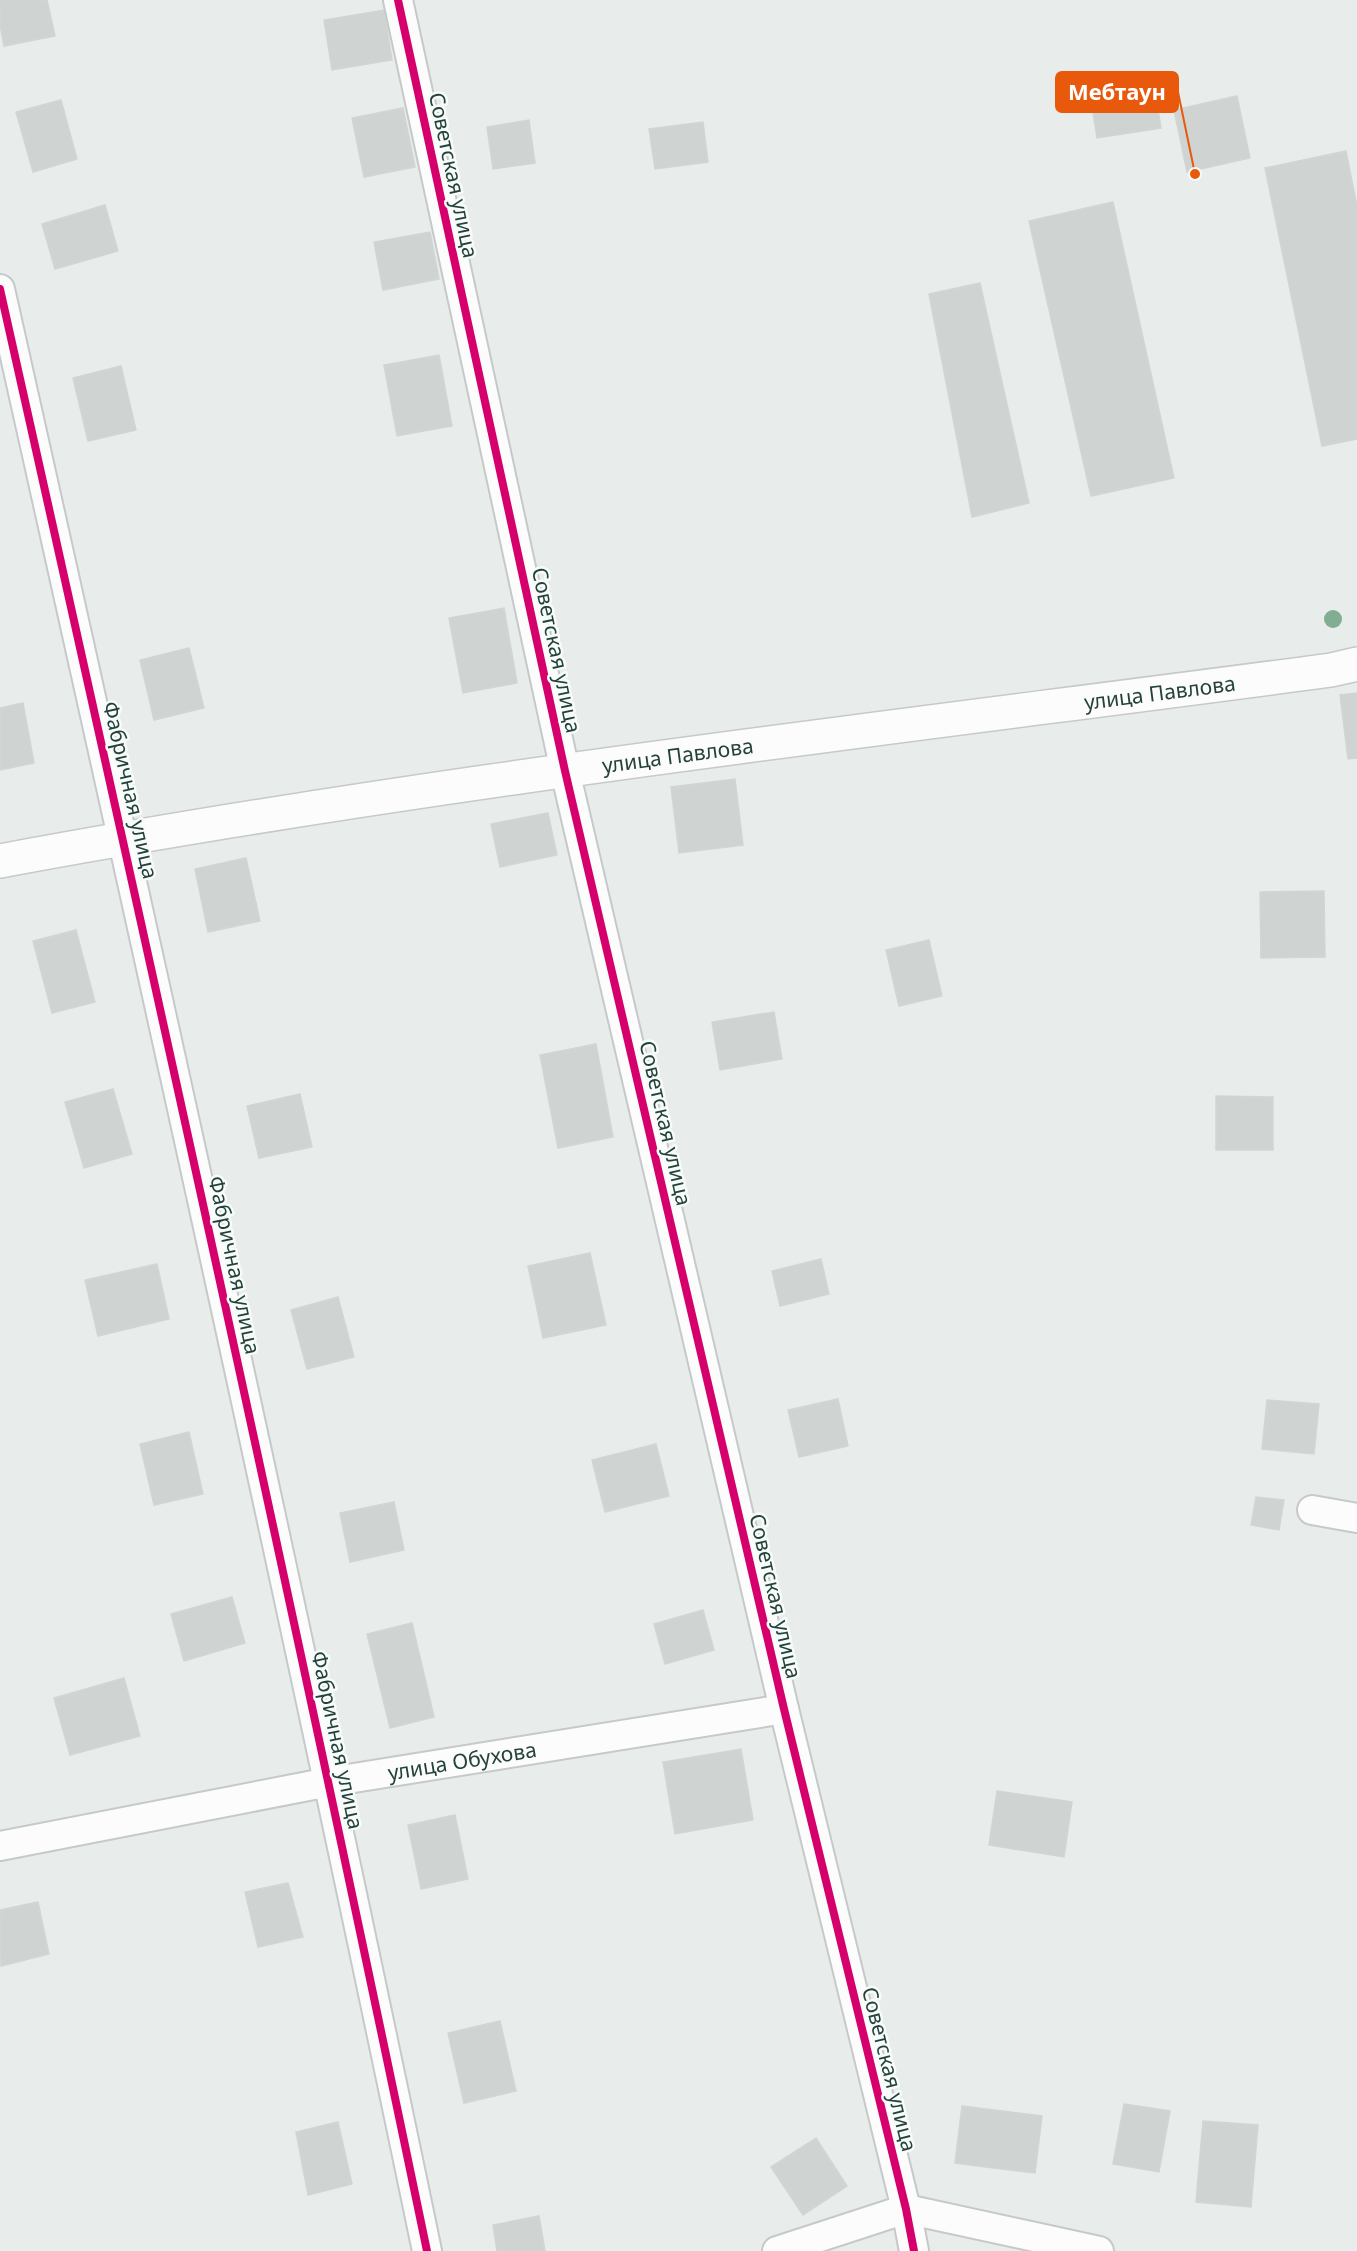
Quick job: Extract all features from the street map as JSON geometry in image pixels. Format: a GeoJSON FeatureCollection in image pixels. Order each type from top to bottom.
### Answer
{"type":"FeatureCollection","features":[{"type":"Feature","properties":{"kind":"street","name":"Советская улица"},"geometry":{"type":"LineString","coordinates":[[398,0],[565,771],[784,1709],[906,2209],[914,2251]]}},
{"type":"Feature","properties":{"kind":"street","name":"Фабричная улица"},"geometry":{"type":"LineString","coordinates":[[0,288],[330,1782],[427,2251]]}},
{"type":"Feature","properties":{"kind":"street","name":"улица Павлова"},"geometry":{"type":"LineString","coordinates":[[0,861],[123,838],[565,771],[1331,670],[1357,664]]}},
{"type":"Feature","properties":{"kind":"street"},"geometry":{"type":"LineString","coordinates":[[1312,1510],[1357,1518]]}},
{"type":"Feature","properties":{"kind":"street","name":"улица Обухова"},"geometry":{"type":"LineString","coordinates":[[0,1846],[330,1782],[784,1709]]}},
{"type":"Feature","properties":{"kind":"street"},"geometry":{"type":"LineString","coordinates":[[777,2251],[906,2209],[1099,2251]]}},
{"type":"Feature","properties":{"kind":"building"},"geometry":{"type":"Polygon","coordinates":[[[0,0],[47,0],[55,36],[4,46],[0,25],[0,0]]]}},
{"type":"Feature","properties":{"kind":"building"},"geometry":{"type":"Polygon","coordinates":[[[384,10],[392,60],[332,70],[324,20],[384,10]]]}},
{"type":"Feature","properties":{"kind":"building"},"geometry":{"type":"Polygon","coordinates":[[[1155,90],[1161,128],[1097,138],[1091,100],[1155,90]]]}},
{"type":"Feature","properties":{"kind":"building"},"geometry":{"type":"Polygon","coordinates":[[[1237,96],[1250,158],[1187,172],[1174,110],[1237,96]]]}},
{"type":"Feature","properties":{"kind":"building"},"geometry":{"type":"Polygon","coordinates":[[[61,100],[77,159],[33,172],[16,112],[61,100]]]}},
{"type":"Feature","properties":{"kind":"building"},"geometry":{"type":"Polygon","coordinates":[[[403,108],[415,167],[364,177],[352,118],[403,108]]]}},
{"type":"Feature","properties":{"kind":"building"},"geometry":{"type":"Polygon","coordinates":[[[529,120],[535,163],[493,169],[487,127],[529,120]]]}},
{"type":"Feature","properties":{"kind":"building"},"geometry":{"type":"Polygon","coordinates":[[[703,122],[708,162],[655,169],[649,129],[703,122]]]}},
{"type":"Feature","properties":{"kind":"building"},"geometry":{"type":"Polygon","coordinates":[[[1346,151],[1357,206],[1357,439],[1322,446],[1265,168],[1346,151]]]}},
{"type":"Feature","properties":{"kind":"building"},"geometry":{"type":"Polygon","coordinates":[[[1113,202],[1174,478],[1091,496],[1029,221],[1113,202]]]}},
{"type":"Feature","properties":{"kind":"building"},"geometry":{"type":"Polygon","coordinates":[[[105,205],[118,251],[55,269],[42,224],[105,205]]]}},
{"type":"Feature","properties":{"kind":"building"},"geometry":{"type":"Polygon","coordinates":[[[430,232],[439,279],[383,290],[374,242],[430,232]]]}},
{"type":"Feature","properties":{"kind":"building"},"geometry":{"type":"Polygon","coordinates":[[[980,283],[1029,503],[972,517],[929,294],[980,283]]]}},
{"type":"Feature","properties":{"kind":"building"},"geometry":{"type":"Polygon","coordinates":[[[439,355],[452,426],[397,436],[384,365],[439,355]]]}},
{"type":"Feature","properties":{"kind":"building"},"geometry":{"type":"Polygon","coordinates":[[[121,366],[136,430],[88,441],[73,378],[121,366]]]}},
{"type":"Feature","properties":{"kind":"building"},"geometry":{"type":"Polygon","coordinates":[[[504,608],[517,683],[463,693],[449,618],[504,608]]]}},
{"type":"Feature","properties":{"kind":"building"},"geometry":{"type":"Polygon","coordinates":[[[189,648],[204,708],[154,720],[140,660],[189,648]]]}},
{"type":"Feature","properties":{"kind":"building"},"geometry":{"type":"Polygon","coordinates":[[[1357,693],[1357,758],[1348,759],[1340,695],[1357,693]]]}},
{"type":"Feature","properties":{"kind":"building"},"geometry":{"type":"Polygon","coordinates":[[[23,703],[34,763],[0,770],[0,708],[23,703]]]}},
{"type":"Feature","properties":{"kind":"building"},"geometry":{"type":"Polygon","coordinates":[[[735,779],[743,845],[679,853],[671,787],[735,779]]]}},
{"type":"Feature","properties":{"kind":"building"},"geometry":{"type":"Polygon","coordinates":[[[548,813],[557,855],[500,867],[491,824],[548,813]]]}},
{"type":"Feature","properties":{"kind":"building"},"geometry":{"type":"Polygon","coordinates":[[[246,858],[260,921],[208,932],[195,869],[246,858]]]}},
{"type":"Feature","properties":{"kind":"building"},"geometry":{"type":"Polygon","coordinates":[[[1324,891],[1325,957],[1261,958],[1260,892],[1324,891]]]}},
{"type":"Feature","properties":{"kind":"building"},"geometry":{"type":"Polygon","coordinates":[[[76,930],[95,1002],[52,1013],[33,941],[76,930]]]}},
{"type":"Feature","properties":{"kind":"building"},"geometry":{"type":"Polygon","coordinates":[[[929,940],[942,996],[899,1006],[886,950],[929,940]]]}},
{"type":"Feature","properties":{"kind":"building"},"geometry":{"type":"Polygon","coordinates":[[[774,1012],[782,1059],[720,1070],[712,1022],[774,1012]]]}},
{"type":"Feature","properties":{"kind":"building"},"geometry":{"type":"Polygon","coordinates":[[[596,1044],[613,1137],[558,1148],[540,1055],[596,1044]]]}},
{"type":"Feature","properties":{"kind":"building"},"geometry":{"type":"Polygon","coordinates":[[[113,1089],[132,1154],[84,1168],[65,1102],[113,1089]]]}},
{"type":"Feature","properties":{"kind":"building"},"geometry":{"type":"Polygon","coordinates":[[[300,1094],[312,1147],[259,1158],[247,1106],[300,1094]]]}},
{"type":"Feature","properties":{"kind":"building"},"geometry":{"type":"Polygon","coordinates":[[[1216,1096],[1273,1097],[1273,1150],[1216,1150],[1216,1096]]]}},
{"type":"Feature","properties":{"kind":"building"},"geometry":{"type":"Polygon","coordinates":[[[590,1253],[606,1325],[543,1338],[528,1266],[590,1253]]]}},
{"type":"Feature","properties":{"kind":"building"},"geometry":{"type":"Polygon","coordinates":[[[821,1259],[829,1294],[780,1306],[772,1271],[821,1259]]]}},
{"type":"Feature","properties":{"kind":"building"},"geometry":{"type":"Polygon","coordinates":[[[157,1264],[169,1319],[98,1336],[85,1280],[157,1264]]]}},
{"type":"Feature","properties":{"kind":"building"},"geometry":{"type":"Polygon","coordinates":[[[338,1297],[354,1357],[307,1369],[291,1310],[338,1297]]]}},
{"type":"Feature","properties":{"kind":"building"},"geometry":{"type":"Polygon","coordinates":[[[838,1399],[848,1446],[799,1457],[788,1410],[838,1399]]]}},
{"type":"Feature","properties":{"kind":"building"},"geometry":{"type":"Polygon","coordinates":[[[1267,1400],[1319,1404],[1314,1454],[1262,1449],[1267,1400]]]}},
{"type":"Feature","properties":{"kind":"building"},"geometry":{"type":"Polygon","coordinates":[[[189,1432],[203,1494],[154,1505],[140,1444],[189,1432]]]}},
{"type":"Feature","properties":{"kind":"building"},"geometry":{"type":"Polygon","coordinates":[[[656,1444],[669,1496],[605,1512],[592,1460],[656,1444]]]}},
{"type":"Feature","properties":{"kind":"building"},"geometry":{"type":"Polygon","coordinates":[[[1256,1497],[1284,1500],[1279,1530],[1251,1525],[1256,1497]]]}},
{"type":"Feature","properties":{"kind":"building"},"geometry":{"type":"Polygon","coordinates":[[[394,1502],[404,1550],[350,1562],[340,1513],[394,1502]]]}},
{"type":"Feature","properties":{"kind":"building"},"geometry":{"type":"Polygon","coordinates":[[[232,1597],[245,1643],[184,1661],[171,1614],[232,1597]]]}},
{"type":"Feature","properties":{"kind":"building"},"geometry":{"type":"Polygon","coordinates":[[[703,1610],[714,1650],[665,1664],[654,1624],[703,1610]]]}},
{"type":"Feature","properties":{"kind":"building"},"geometry":{"type":"Polygon","coordinates":[[[412,1623],[434,1717],[390,1728],[367,1634],[412,1623]]]}},
{"type":"Feature","properties":{"kind":"building"},"geometry":{"type":"Polygon","coordinates":[[[124,1678],[140,1736],[70,1755],[54,1698],[124,1678]]]}},
{"type":"Feature","properties":{"kind":"building"},"geometry":{"type":"Polygon","coordinates":[[[741,1749],[753,1820],[675,1834],[663,1762],[741,1749]]]}},
{"type":"Feature","properties":{"kind":"building"},"geometry":{"type":"Polygon","coordinates":[[[997,1791],[1072,1802],[1064,1857],[989,1845],[997,1791]]]}},
{"type":"Feature","properties":{"kind":"building"},"geometry":{"type":"Polygon","coordinates":[[[455,1815],[468,1879],[421,1889],[408,1825],[455,1815]]]}},
{"type":"Feature","properties":{"kind":"building"},"geometry":{"type":"Polygon","coordinates":[[[288,1883],[303,1937],[258,1947],[245,1892],[288,1883]]]}},
{"type":"Feature","properties":{"kind":"building"},"geometry":{"type":"Polygon","coordinates":[[[38,1902],[49,1954],[1,1966],[0,1910],[38,1902]]]}},
{"type":"Feature","properties":{"kind":"building"},"geometry":{"type":"Polygon","coordinates":[[[500,2021],[516,2091],[464,2103],[448,2033],[500,2021]]]}},
{"type":"Feature","properties":{"kind":"building"},"geometry":{"type":"Polygon","coordinates":[[[1124,2104],[1170,2111],[1159,2172],[1113,2164],[1124,2104]]]}},
{"type":"Feature","properties":{"kind":"building"},"geometry":{"type":"Polygon","coordinates":[[[962,2106],[1042,2116],[1035,2173],[955,2163],[962,2106]]]}},
{"type":"Feature","properties":{"kind":"building"},"geometry":{"type":"Polygon","coordinates":[[[1203,2121],[1258,2125],[1251,2207],[1196,2202],[1203,2121]]]}},
{"type":"Feature","properties":{"kind":"building"},"geometry":{"type":"Polygon","coordinates":[[[338,2122],[352,2184],[308,2195],[296,2132],[338,2122]]]}},
{"type":"Feature","properties":{"kind":"building"},"geometry":{"type":"Polygon","coordinates":[[[816,2138],[847,2186],[803,2215],[771,2167],[816,2138]]]}},
{"type":"Feature","properties":{"kind":"building"},"geometry":{"type":"Polygon","coordinates":[[[539,2216],[545,2251],[497,2251],[493,2225],[539,2216]]]}},
{"type":"Feature","properties":{"kind":"cycle path"},"geometry":{"type":"LineString","coordinates":[[398,0],[565,771],[784,1709],[906,2209],[914,2251]]}},
{"type":"Feature","properties":{"kind":"cycle path"},"geometry":{"type":"LineString","coordinates":[[0,289],[217,1269],[427,2251]]}},
{"type":"Feature","properties":{"kind":"place","name":"Мебтаун"},"geometry":{"type":"Point","coordinates":[1195,174]}}]}
